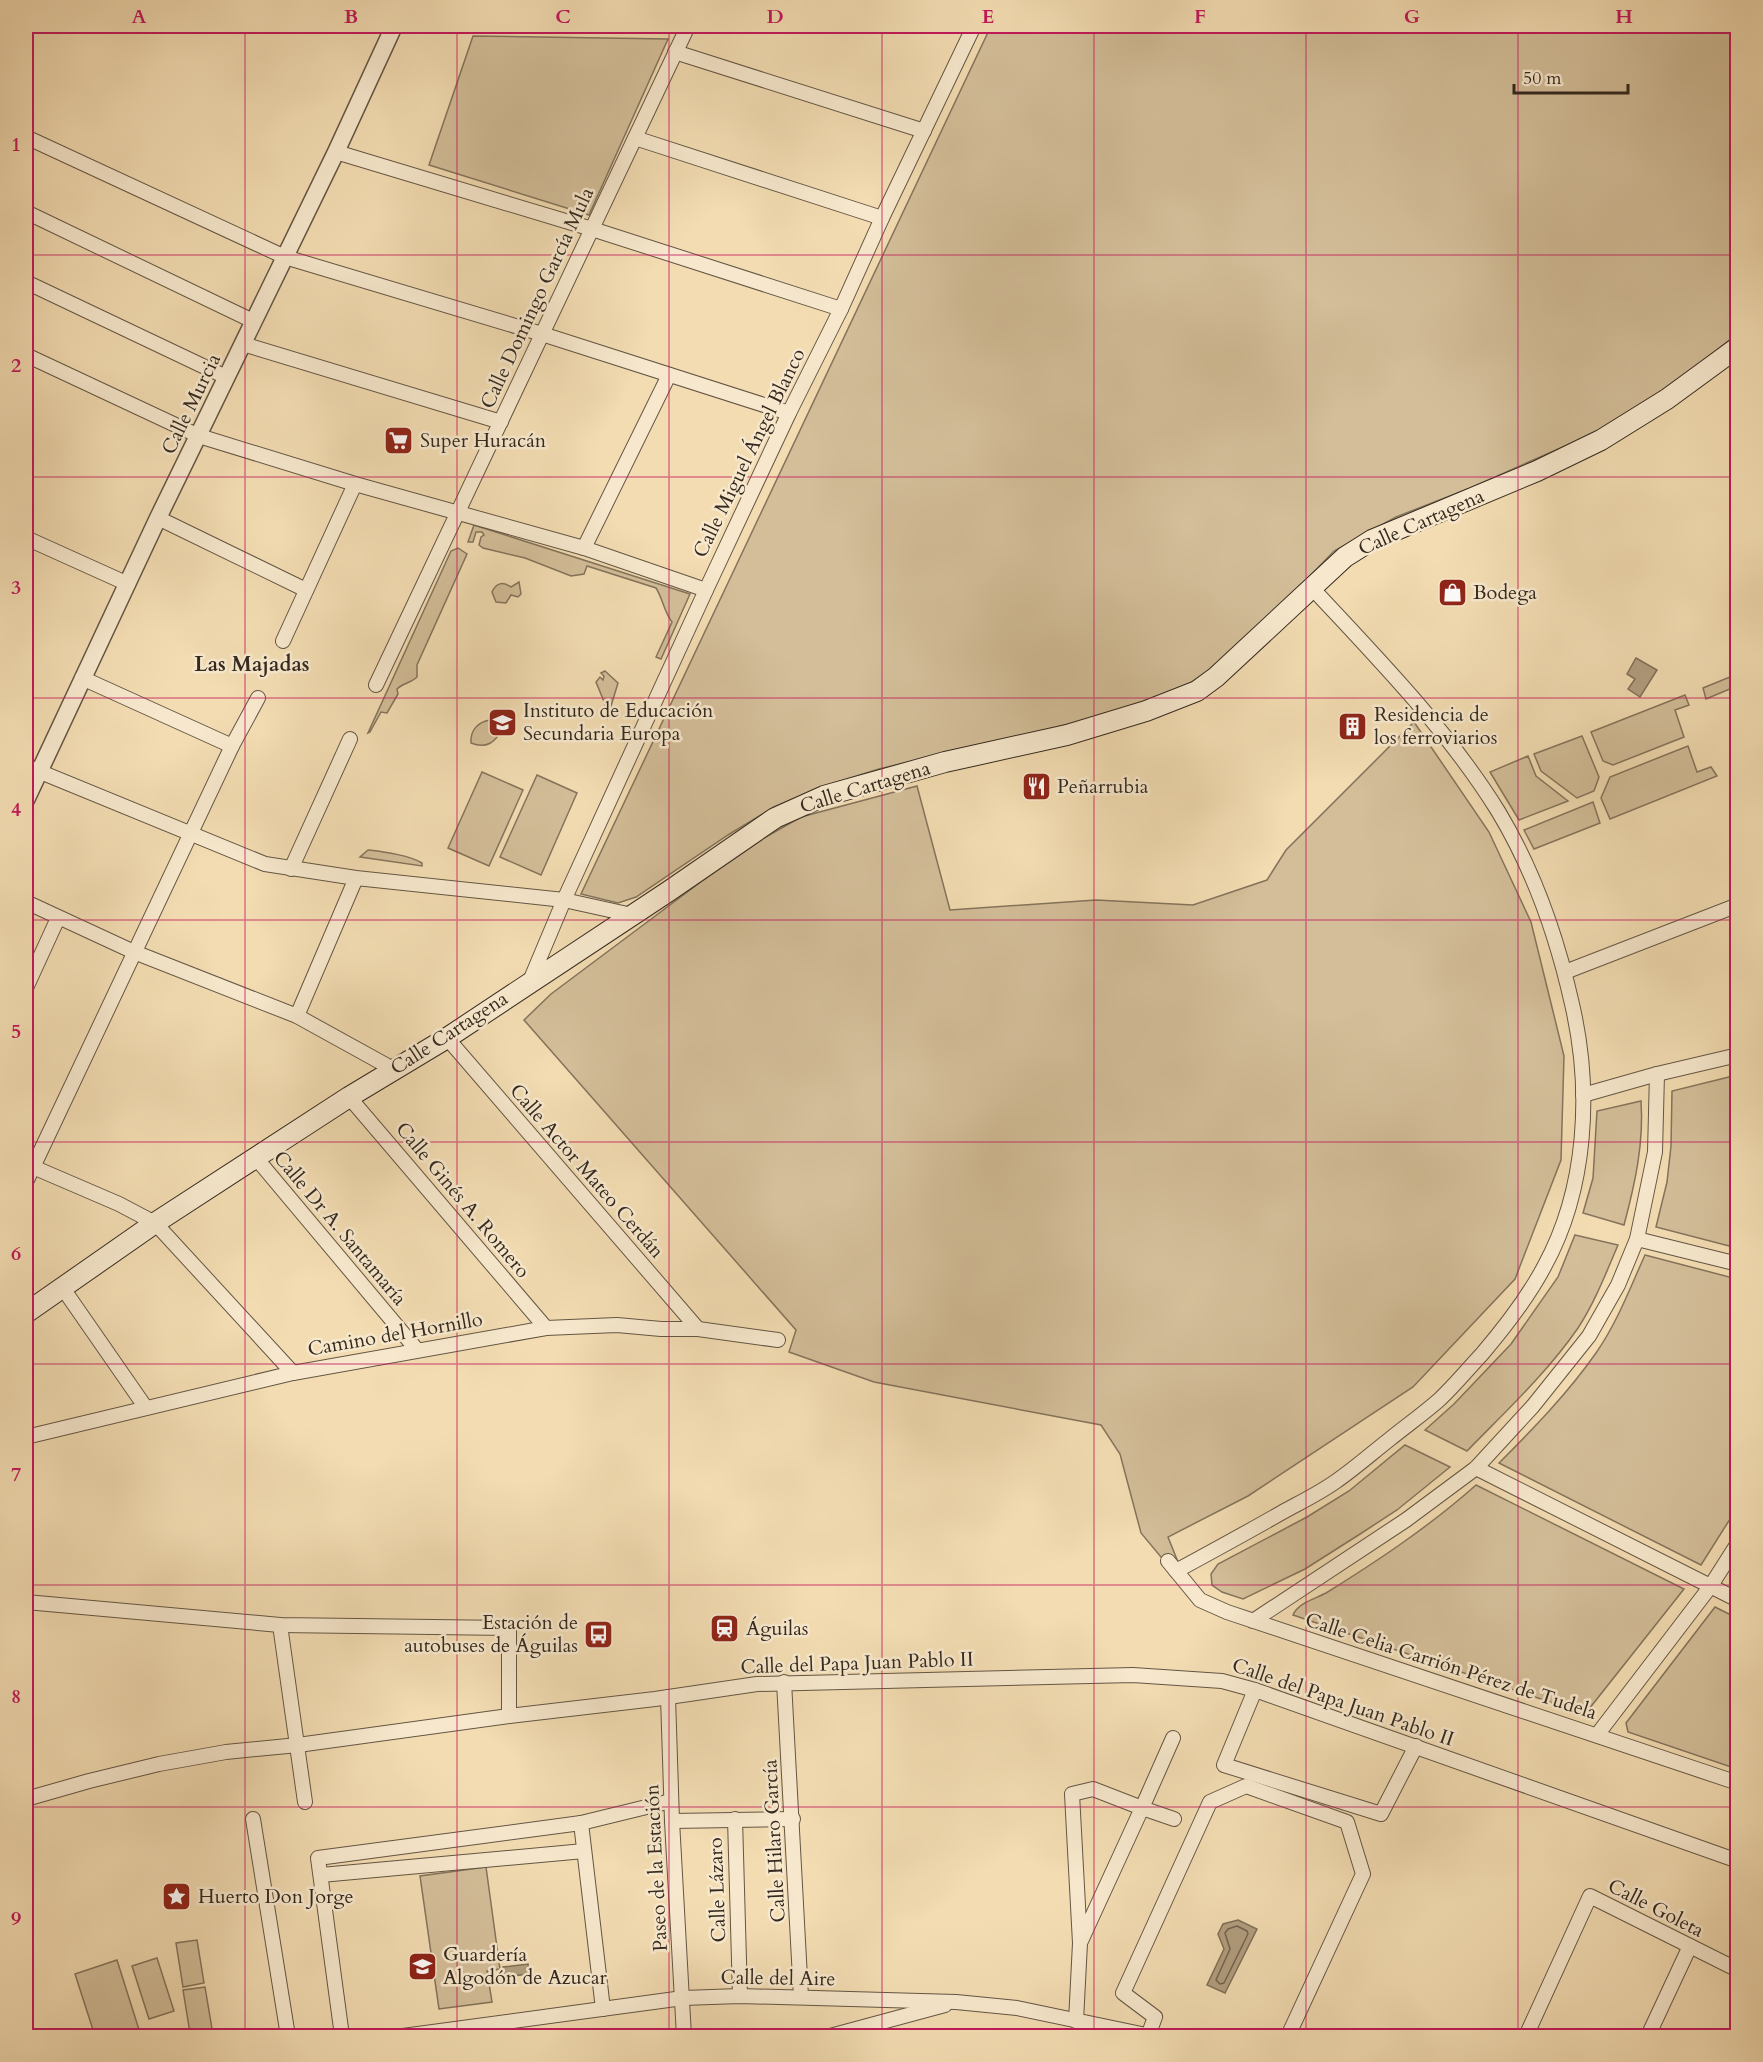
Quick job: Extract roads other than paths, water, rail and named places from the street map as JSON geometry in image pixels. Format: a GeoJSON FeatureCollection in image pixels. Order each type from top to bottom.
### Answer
{"type":"FeatureCollection","features":[{"type":"Feature","properties":{"kind":"main road","name":"Calle Cartagena"},"geometry":{"type":"LineString","coordinates":[[26,1312],[155,1223],[349,1097],[447,1038],[733,845],[799,805],[945,762],[1067,735],[1146,711],[1197,692],[1313,589],[1345,557],[1372,540],[1537,471],[1601,440],[1667,399],[1737,348]]}},
{"type":"Feature","properties":{"kind":"street","name":"Calle Murcia"},"geometry":{"type":"LineString","coordinates":[[26,800],[32,769],[82,678],[128,584],[336,152],[394,26]]}},
{"type":"Feature","properties":{"kind":"street","name":"Calle Domingo García Mula"},"geometry":{"type":"LineString","coordinates":[[376,685],[688,26]]}},
{"type":"Feature","properties":{"kind":"street"},"geometry":{"type":"LineString","coordinates":[[900,26],[974,26]]}},
{"type":"Feature","properties":{"kind":"street","name":"Calle Miguel Ángel Blanco"},"geometry":{"type":"LineString","coordinates":[[530,981],[564,900],[706,590],[974,26]]}},
{"type":"Feature","properties":{"kind":"street"},"geometry":{"type":"LineString","coordinates":[[675,52],[924,131]]}},
{"type":"Feature","properties":{"kind":"street"},"geometry":{"type":"LineString","coordinates":[[26,137],[285,257],[542,334],[789,413]]}},
{"type":"Feature","properties":{"kind":"street"},"geometry":{"type":"LineString","coordinates":[[634,138],[882,218]]}},
{"type":"Feature","properties":{"kind":"street"},"geometry":{"type":"LineString","coordinates":[[336,152],[840,309]]}},
{"type":"Feature","properties":{"kind":"street"},"geometry":{"type":"LineString","coordinates":[[26,212],[254,321]]}},
{"type":"Feature","properties":{"kind":"street"},"geometry":{"type":"LineString","coordinates":[[26,282],[226,377]]}},
{"type":"Feature","properties":{"kind":"street"},"geometry":{"type":"LineString","coordinates":[[243,344],[501,422]]}},
{"type":"Feature","properties":{"kind":"street"},"geometry":{"type":"LineString","coordinates":[[26,355],[199,436],[355,484],[584,548],[706,590]]}},
{"type":"Feature","properties":{"kind":"street"},"geometry":{"type":"LineString","coordinates":[[584,548],[669,375]]}},
{"type":"Feature","properties":{"kind":"street"},"geometry":{"type":"LineString","coordinates":[[283,641],[355,484]]}},
{"type":"Feature","properties":{"kind":"street"},"geometry":{"type":"LineString","coordinates":[[158,518],[306,590]]}},
{"type":"Feature","properties":{"kind":"street"},"geometry":{"type":"LineString","coordinates":[[26,538],[128,584]]}},
{"type":"Feature","properties":{"kind":"street"},"geometry":{"type":"LineString","coordinates":[[1313,589],[1409,693],[1475,776],[1520,850],[1544,908],[1565,972],[1579,1032],[1583,1095],[1737,1055]]}},
{"type":"Feature","properties":{"kind":"street"},"geometry":{"type":"LineString","coordinates":[[82,678],[232,746]]}},
{"type":"Feature","properties":{"kind":"street"},"geometry":{"type":"LineString","coordinates":[[26,1182],[29,1165],[192,834],[232,746],[258,698]]}},
{"type":"Feature","properties":{"kind":"street"},"geometry":{"type":"LineString","coordinates":[[291,869],[350,739]]}},
{"type":"Feature","properties":{"kind":"street"},"geometry":{"type":"LineString","coordinates":[[32,769],[265,864],[356,878],[564,900],[632,915]]}},
{"type":"Feature","properties":{"kind":"street"},"geometry":{"type":"LineString","coordinates":[[297,1016],[356,878]]}},
{"type":"Feature","properties":{"kind":"street"},"geometry":{"type":"LineString","coordinates":[[26,902],[134,952],[297,1016],[393,1070]]}},
{"type":"Feature","properties":{"kind":"street"},"geometry":{"type":"LineString","coordinates":[[1565,972],[1737,905]]}},
{"type":"Feature","properties":{"kind":"street"},"geometry":{"type":"LineString","coordinates":[[26,988],[58,918]]}},
{"type":"Feature","properties":{"kind":"street","name":"Calle Actor Mateo Cerdán"},"geometry":{"type":"LineString","coordinates":[[447,1038],[698,1329]]}},
{"type":"Feature","properties":{"kind":"street"},"geometry":{"type":"LineString","coordinates":[[1253,1621],[1406,1520],[1476,1468],[1533,1406],[1589,1336],[1618,1285],[1637,1239],[1655,1152],[1657,1074]]}},
{"type":"Feature","properties":{"kind":"street","name":"Calle Celia Carrión Pérez de Tudela"},"geometry":{"type":"LineString","coordinates":[[1583,1095],[1582,1128],[1576,1177],[1563,1225],[1545,1266],[1521,1305],[1500,1333],[1440,1399],[1335,1482],[1172,1566],[1200,1600],[1227,1612],[1737,1783]]}},
{"type":"Feature","properties":{"kind":"street","name":"Calle Ginés A. Romero"},"geometry":{"type":"LineString","coordinates":[[349,1097],[546,1328]]}},
{"type":"Feature","properties":{"kind":"street","name":"Calle Dr A. Santamaría"},"geometry":{"type":"LineString","coordinates":[[256,1158],[417,1350]]}},
{"type":"Feature","properties":{"kind":"street"},"geometry":{"type":"LineString","coordinates":[[29,1165],[119,1204],[155,1223],[293,1373]]}},
{"type":"Feature","properties":{"kind":"street"},"geometry":{"type":"LineString","coordinates":[[1637,1239],[1737,1264]]}},
{"type":"Feature","properties":{"kind":"street"},"geometry":{"type":"LineString","coordinates":[[62,1287],[146,1408]]}},
{"type":"Feature","properties":{"kind":"street","name":"Camino del Hornillo"},"geometry":{"type":"LineString","coordinates":[[26,1435],[293,1373],[546,1328],[617,1325],[661,1329],[698,1329],[778,1340]]}},
{"type":"Feature","properties":{"kind":"street"},"geometry":{"type":"LineString","coordinates":[[1476,1468],[1737,1600]]}},
{"type":"Feature","properties":{"kind":"street"},"geometry":{"type":"LineString","coordinates":[[1597,1735],[1710,1587],[1737,1544]]}},
{"type":"Feature","properties":{"kind":"street"},"geometry":{"type":"LineString","coordinates":[[26,1602],[280,1625],[508,1628],[509,1716]]}},
{"type":"Feature","properties":{"kind":"street"},"geometry":{"type":"LineString","coordinates":[[280,1625],[305,1802]]}},
{"type":"Feature","properties":{"kind":"street","name":"Calle del Papa Juan Pablo II"},"geometry":{"type":"LineString","coordinates":[[26,1799],[159,1764],[226,1752],[298,1745],[725,1688],[784,1682],[1133,1675],[1222,1681],[1255,1690],[1737,1861]]}},
{"type":"Feature","properties":{"kind":"street","name":"Calle Hilaro García"},"geometry":{"type":"LineString","coordinates":[[784,1682],[801,1997]]}},
{"type":"Feature","properties":{"kind":"street"},"geometry":{"type":"LineString","coordinates":[[1255,1690],[1224,1765],[1381,1814],[1416,1746]]}},
{"type":"Feature","properties":{"kind":"street","name":"Paseo de la Estación"},"geometry":{"type":"LineString","coordinates":[[668,1697],[672,1821],[684,2037]]}},
{"type":"Feature","properties":{"kind":"street"},"geometry":{"type":"LineString","coordinates":[[1080,1943],[1173,1738]]}},
{"type":"Feature","properties":{"kind":"street"},"geometry":{"type":"LineString","coordinates":[[1150,2036],[1155,2017],[1123,1993],[1210,1802],[1246,1786],[1347,1822],[1363,1874],[1288,2037]]}},
{"type":"Feature","properties":{"kind":"street"},"geometry":{"type":"LineString","coordinates":[[1076,2021],[1080,1943],[1072,1794],[1093,1789],[1174,1819]]}},
{"type":"Feature","properties":{"kind":"street"},"geometry":{"type":"LineString","coordinates":[[342,2037],[318,1858],[581,1823],[672,1801]]}},
{"type":"Feature","properties":{"kind":"street"},"geometry":{"type":"LineString","coordinates":[[254,1819],[288,2037]]}},
{"type":"Feature","properties":{"kind":"street","name":"Calle Lázaro"},"geometry":{"type":"LineString","coordinates":[[735,1819],[740,1996]]}},
{"type":"Feature","properties":{"kind":"street"},"geometry":{"type":"LineString","coordinates":[[672,1821],[793,1819]]}},
{"type":"Feature","properties":{"kind":"street"},"geometry":{"type":"LineString","coordinates":[[581,1823],[603,2009]]}},
{"type":"Feature","properties":{"kind":"street"},"geometry":{"type":"LineString","coordinates":[[321,1875],[584,1851]]}},
{"type":"Feature","properties":{"kind":"street","name":"Calle Goleta"},"geometry":{"type":"LineString","coordinates":[[1526,2037],[1590,1896],[1737,1970]]}},
{"type":"Feature","properties":{"kind":"street"},"geometry":{"type":"LineString","coordinates":[[1648,2037],[1690,1946]]}},
{"type":"Feature","properties":{"kind":"street","name":"Calle del Aire"},"geometry":{"type":"LineString","coordinates":[[403,2037],[683,1998],[740,1996],[956,2002],[1017,2008],[1150,2036]]}},
{"type":"Feature","properties":{"kind":"street"},"geometry":{"type":"LineString","coordinates":[[875,1999],[880,2013],[877,2024]]}},
{"type":"Feature","properties":{"kind":"street"},"geometry":{"type":"LineString","coordinates":[[830,2037],[956,2002]]}},
{"type":"Feature","properties":{"kind":"water"},"geometry":{"type":"Polygon","coordinates":[[[1636,658],[1657,670],[1640,697],[1628,689],[1635,679],[1627,674],[1636,658]]]}},
{"type":"Feature","properties":{"kind":"water"},"geometry":{"type":"Polygon","coordinates":[[[1238,1920],[1257,1929],[1225,1993],[1207,1985],[1224,1949],[1218,1934],[1223,1924],[1238,1920]]]}},
{"type":"Feature","properties":{"kind":"water"},"geometry":{"type":"Polygon","coordinates":[[[528,1964],[529,1974],[504,1977],[503,1967],[528,1964]]]}},
{"type":"Feature","properties":{"kind":"place","name":"Super Huracán"},"geometry":{"type":"Point","coordinates":[399,440]}},
{"type":"Feature","properties":{"kind":"place","name":"Bodega"},"geometry":{"type":"Point","coordinates":[1452,592]}},
{"type":"Feature","properties":{"kind":"place","name":"Instituto de Educación Secundaria Europa"},"geometry":{"type":"Point","coordinates":[502,722]}},
{"type":"Feature","properties":{"kind":"place","name":"Residencia de los ferroviarios"},"geometry":{"type":"Point","coordinates":[1353,726]}},
{"type":"Feature","properties":{"kind":"place","name":"Peñarrubia"},"geometry":{"type":"Point","coordinates":[1036,786]}},
{"type":"Feature","properties":{"kind":"place","name":"Águilas"},"geometry":{"type":"Point","coordinates":[725,1628]}},
{"type":"Feature","properties":{"kind":"place","name":"Estación de autobuses de Águilas"},"geometry":{"type":"Point","coordinates":[599,1634]}},
{"type":"Feature","properties":{"kind":"place","name":"Huerto Don Jorge"},"geometry":{"type":"Point","coordinates":[177,1896]}},
{"type":"Feature","properties":{"kind":"place","name":"Guardería Algodón de Azucar"},"geometry":{"type":"Point","coordinates":[422,1966]}},
{"type":"Feature","properties":{"kind":"district","name":"Las Majadas"},"geometry":{"type":"Point","coordinates":[252,664]}}]}
